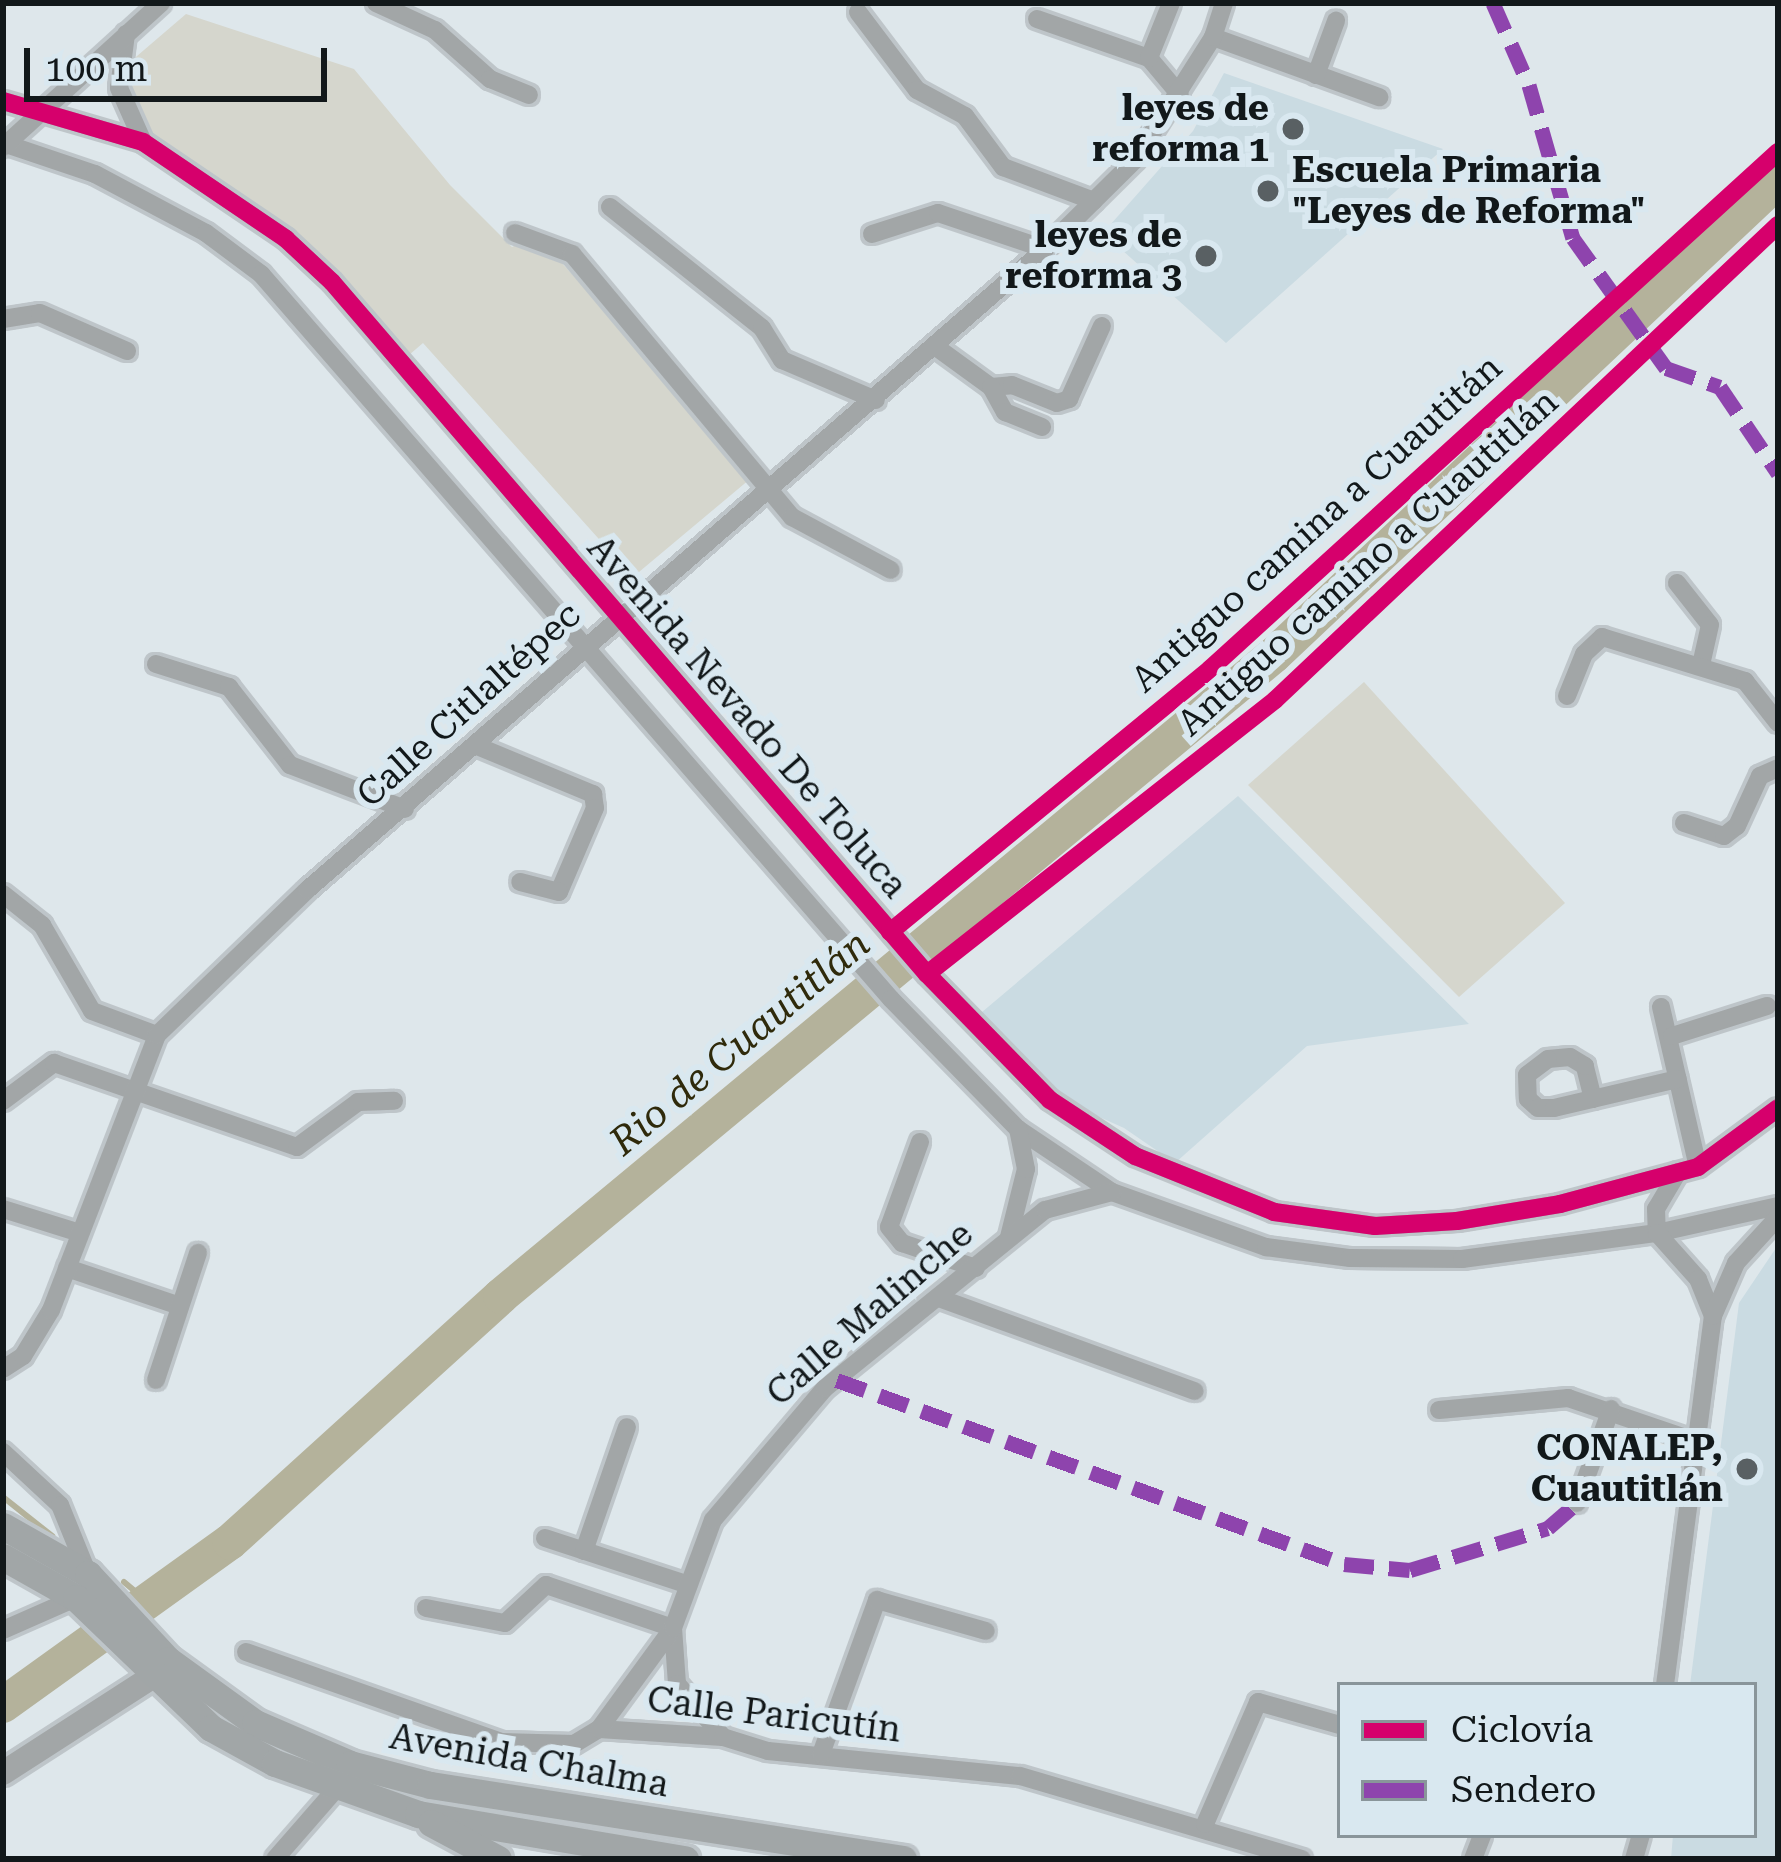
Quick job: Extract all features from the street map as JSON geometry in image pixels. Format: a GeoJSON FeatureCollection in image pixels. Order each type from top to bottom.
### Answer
{"type":"FeatureCollection","features":[{"type":"Feature","properties":{"kind":"main road","name":"Avenida Chalma"},"geometry":{"type":"LineString","coordinates":[[3,1526],[83,1577],[152,1677],[211,1728],[337,1788],[418,1814],[685,1859]]}},
{"type":"Feature","properties":{"kind":"main road","name":"Avenida Chalma"},"geometry":{"type":"LineString","coordinates":[[4,1558],[83,1577]]}},
{"type":"Feature","properties":{"kind":"main road","name":"Avenida Chalma"},"geometry":{"type":"LineString","coordinates":[[114,1620],[255,1723],[350,1764],[430,1786],[741,1846],[903,1859]]}},
{"type":"Feature","properties":{"kind":"main road"},"geometry":{"type":"LineString","coordinates":[[418,1814],[498,1859]]}},
{"type":"Feature","properties":{"kind":"street"},"geometry":{"type":"LineString","coordinates":[[4,145],[161,3]]}},
{"type":"Feature","properties":{"kind":"street"},"geometry":{"type":"LineString","coordinates":[[376,3],[435,30],[490,79],[529,95]]}},
{"type":"Feature","properties":{"kind":"street"},"geometry":{"type":"LineString","coordinates":[[1148,58],[1171,3]]}},
{"type":"Feature","properties":{"kind":"street","name":"Calle Citlaltépec"},"geometry":{"type":"LineString","coordinates":[[3,1369],[36,1337],[67,1268],[130,1090],[157,1035],[307,890],[1046,249],[1135,160],[1213,38],[1224,3]]}},
{"type":"Feature","properties":{"kind":"street"},"geometry":{"type":"LineString","coordinates":[[858,12],[917,90],[965,116],[1003,167],[1094,201]]}},
{"type":"Feature","properties":{"kind":"street"},"geometry":{"type":"LineString","coordinates":[[1037,19],[1148,58],[1180,95]]}},
{"type":"Feature","properties":{"kind":"street"},"geometry":{"type":"LineString","coordinates":[[1316,75],[1336,21]]}},
{"type":"Feature","properties":{"kind":"street"},"geometry":{"type":"LineString","coordinates":[[126,34],[119,88],[143,142]]}},
{"type":"Feature","properties":{"kind":"street"},"geometry":{"type":"LineString","coordinates":[[1213,38],[1379,97]]}},
{"type":"Feature","properties":{"kind":"street","name":"Avenida Nevado De Toluca"},"geometry":{"type":"LineString","coordinates":[[3,101],[143,142],[234,196],[332,282],[927,974],[1050,1100],[1135,1156],[1274,1212],[1375,1226],[1457,1221],[1698,1166],[1778,1108]]}},
{"type":"Feature","properties":{"kind":"street","name":"Avenida Nevado De Toluca"},"geometry":{"type":"LineString","coordinates":[[4,145],[95,175],[206,233],[261,274],[666,733],[891,999],[1018,1129],[1112,1192],[1266,1247],[1350,1258],[1462,1259],[1657,1233],[1778,1206]]}},
{"type":"Feature","properties":{"kind":"street"},"geometry":{"type":"LineString","coordinates":[[610,208],[761,328],[782,359],[876,400]]}},
{"type":"Feature","properties":{"kind":"street"},"geometry":{"type":"LineString","coordinates":[[872,234],[938,213],[1046,249]]}},
{"type":"Feature","properties":{"kind":"street"},"geometry":{"type":"LineString","coordinates":[[514,232],[572,254],[771,485],[792,517],[834,532],[861,560],[891,570]]}},
{"type":"Feature","properties":{"kind":"street"},"geometry":{"type":"LineString","coordinates":[[3,320],[40,313],[127,351]]}},
{"type":"Feature","properties":{"kind":"street"},"geometry":{"type":"LineString","coordinates":[[991,387],[1069,399],[1102,326]]}},
{"type":"Feature","properties":{"kind":"street"},"geometry":{"type":"LineString","coordinates":[[936,347],[991,387],[1005,412],[1042,427]]}},
{"type":"Feature","properties":{"kind":"street"},"geometry":{"type":"LineString","coordinates":[[1677,583],[1710,625],[1701,665]]}},
{"type":"Feature","properties":{"kind":"street"},"geometry":{"type":"LineString","coordinates":[[1567,696],[1584,654],[1602,638],[1745,681],[1778,723]]}},
{"type":"Feature","properties":{"kind":"street"},"geometry":{"type":"LineString","coordinates":[[156,664],[229,687],[290,765],[405,809]]}},
{"type":"Feature","properties":{"kind":"street"},"geometry":{"type":"LineString","coordinates":[[666,733],[696,708]]}},
{"type":"Feature","properties":{"kind":"street"},"geometry":{"type":"LineString","coordinates":[[476,746],[593,794],[595,808],[559,892],[520,882]]}},
{"type":"Feature","properties":{"kind":"street"},"geometry":{"type":"LineString","coordinates":[[1684,823],[1724,836],[1737,826],[1760,776],[1778,768]]}},
{"type":"Feature","properties":{"kind":"street"},"geometry":{"type":"LineString","coordinates":[[3,894],[41,925],[92,1011],[157,1035]]}},
{"type":"Feature","properties":{"kind":"street"},"geometry":{"type":"LineString","coordinates":[[1672,1036],[1768,1006]]}},
{"type":"Feature","properties":{"kind":"street"},"geometry":{"type":"LineString","coordinates":[[1661,1007],[1672,1036],[1698,1166]]}},
{"type":"Feature","properties":{"kind":"street"},"geometry":{"type":"LineString","coordinates":[[3,1101],[54,1063],[297,1147],[358,1102],[394,1101]]}},
{"type":"Feature","properties":{"kind":"street"},"geometry":{"type":"LineString","coordinates":[[1593,1099],[1678,1079]]}},
{"type":"Feature","properties":{"kind":"street","name":"Calle Malinche"},"geometry":{"type":"LineString","coordinates":[[1009,1237],[1026,1169],[1018,1129]]}},
{"type":"Feature","properties":{"kind":"street"},"geometry":{"type":"LineString","coordinates":[[920,1142],[889,1227],[902,1243],[976,1268]]}},
{"type":"Feature","properties":{"kind":"street"},"geometry":{"type":"LineString","coordinates":[[1678,1172],[1656,1209],[1657,1233],[1690,1267],[1713,1316]]}},
{"type":"Feature","properties":{"kind":"street","name":"Calle Malinche"},"geometry":{"type":"LineString","coordinates":[[599,1730],[673,1628],[713,1520],[763,1455],[825,1388],[1045,1210],[1112,1192]]}},
{"type":"Feature","properties":{"kind":"street"},"geometry":{"type":"LineString","coordinates":[[3,1209],[77,1232]]}},
{"type":"Feature","properties":{"kind":"street"},"geometry":{"type":"LineString","coordinates":[[1665,1682],[1713,1316],[1736,1263],[1778,1216]]}},
{"type":"Feature","properties":{"kind":"street"},"geometry":{"type":"LineString","coordinates":[[156,1380],[177,1305],[199,1253]]}},
{"type":"Feature","properties":{"kind":"street"},"geometry":{"type":"LineString","coordinates":[[67,1268],[177,1305]]}},
{"type":"Feature","properties":{"kind":"street"},"geometry":{"type":"LineString","coordinates":[[939,1298],[1195,1391]]}},
{"type":"Feature","properties":{"kind":"street"},"geometry":{"type":"LineString","coordinates":[[1439,1410],[1568,1399],[1611,1409],[1697,1442]]}},
{"type":"Feature","properties":{"kind":"street"},"geometry":{"type":"LineString","coordinates":[[1577,1503],[1611,1409]]}},
{"type":"Feature","properties":{"kind":"street"},"geometry":{"type":"LineString","coordinates":[[584,1551],[627,1427]]}},
{"type":"Feature","properties":{"kind":"street"},"geometry":{"type":"LineString","coordinates":[[3,1452],[75,1531],[83,1577],[3,1630]]}},
{"type":"Feature","properties":{"kind":"street"},"geometry":{"type":"LineString","coordinates":[[545,1538],[689,1585]]}},
{"type":"Feature","properties":{"kind":"street"},"geometry":{"type":"LineString","coordinates":[[426,1608],[505,1623],[546,1585],[673,1628]]}},
{"type":"Feature","properties":{"kind":"street"},"geometry":{"type":"LineString","coordinates":[[821,1754],[877,1600],[986,1630]]}},
{"type":"Feature","properties":{"kind":"street","name":"Calle Malinche"},"geometry":{"type":"LineString","coordinates":[[673,1628],[677,1684],[723,1737]]}},
{"type":"Feature","properties":{"kind":"street","name":"Calle Paricutín"},"geometry":{"type":"LineString","coordinates":[[246,1652],[502,1742],[558,1746],[599,1730],[723,1737],[768,1751],[1020,1776],[1205,1825],[1302,1859]]}},
{"type":"Feature","properties":{"kind":"street"},"geometry":{"type":"LineString","coordinates":[[3,1773],[152,1677]]}},
{"type":"Feature","properties":{"kind":"street"},"geometry":{"type":"LineString","coordinates":[[1205,1825],[1258,1702],[1337,1724]]}},
{"type":"Feature","properties":{"kind":"street"},"geometry":{"type":"LineString","coordinates":[[274,1859],[337,1788]]}},
{"type":"Feature","properties":{"kind":"shaded area"},"geometry":{"type":"Polygon","coordinates":[[[186,14],[354,69],[450,185],[512,247],[536,235],[756,474],[633,577],[423,343],[402,361],[223,194],[130,146],[123,68],[186,14]]]}},
{"type":"Feature","properties":{"kind":"shaded area","name":"Escuela Primaria \"Leyes de Reforma\""},"geometry":{"type":"Polygon","coordinates":[[[1224,73],[1443,149],[1226,343],[1103,233],[1193,131],[1224,73]]]}},
{"type":"Feature","properties":{"kind":"shaded area"},"geometry":{"type":"Polygon","coordinates":[[[1364,682],[1565,903],[1459,997],[1248,785],[1364,682]]]}},
{"type":"Feature","properties":{"kind":"shaded area"},"geometry":{"type":"Polygon","coordinates":[[[1238,796],[1469,1024],[1307,1046],[1175,1163],[1124,1128],[1048,1094],[969,1023],[1238,796]]]}},
{"type":"Feature","properties":{"kind":"shaded area","name":"CONALEP, Cuautitlán"},"geometry":{"type":"Polygon","coordinates":[[[1778,1245],[1778,1859],[1671,1859],[1673,1838],[1757,1838],[1757,1682],[1690,1682],[1739,1303],[1778,1245]]]}},
{"type":"Feature","properties":{"kind":"waterway","name":"Rio de Cuautitlán"},"geometry":{"type":"LineString","coordinates":[[3,1705],[230,1542],[501,1296],[1274,655],[1778,180]]}},
{"type":"Feature","properties":{"kind":"waterway"},"geometry":{"type":"LineString","coordinates":[[3,1497],[52,1536]]}},
{"type":"Feature","properties":{"kind":"waterway"},"geometry":{"type":"LineString","coordinates":[[124,1582],[147,1601]]}},
{"type":"Feature","properties":{"kind":"marked path"},"geometry":{"type":"LineString","coordinates":[[1493,3],[1529,85],[1573,238],[1666,368],[1720,387],[1778,473]]}},
{"type":"Feature","properties":{"kind":"marked path"},"geometry":{"type":"LineString","coordinates":[[837,1380],[1344,1564],[1410,1570],[1548,1528],[1577,1503]]}},
{"type":"Feature","properties":{"kind":"cycle path"},"geometry":{"type":"LineString","coordinates":[[3,101],[143,142],[286,239],[332,282],[927,974],[1050,1100],[1135,1156],[1274,1212],[1375,1226],[1457,1221],[1560,1204],[1698,1167],[1778,1108]]}},
{"type":"Feature","properties":{"kind":"cycle path","name":"Antiguo camina a Cuautitán"},"geometry":{"type":"LineString","coordinates":[[890,932],[1210,669],[1778,152]]}},
{"type":"Feature","properties":{"kind":"cycle path","name":"Antiguo camino a Cuautitlán"},"geometry":{"type":"LineString","coordinates":[[927,974],[1275,700],[1778,225]]}},
{"type":"Feature","properties":{"kind":"place","name":"leyes de reforma 1"},"geometry":{"type":"Point","coordinates":[1293,129]}},
{"type":"Feature","properties":{"kind":"place","name":"Escuela Primaria \"Leyes de Reforma\""},"geometry":{"type":"Point","coordinates":[1268,191]}},
{"type":"Feature","properties":{"kind":"place","name":"leyes de reforma 3"},"geometry":{"type":"Point","coordinates":[1206,256]}},
{"type":"Feature","properties":{"kind":"place","name":"CONALEP, Cuautitlán"},"geometry":{"type":"Point","coordinates":[1747,1469]}}]}
